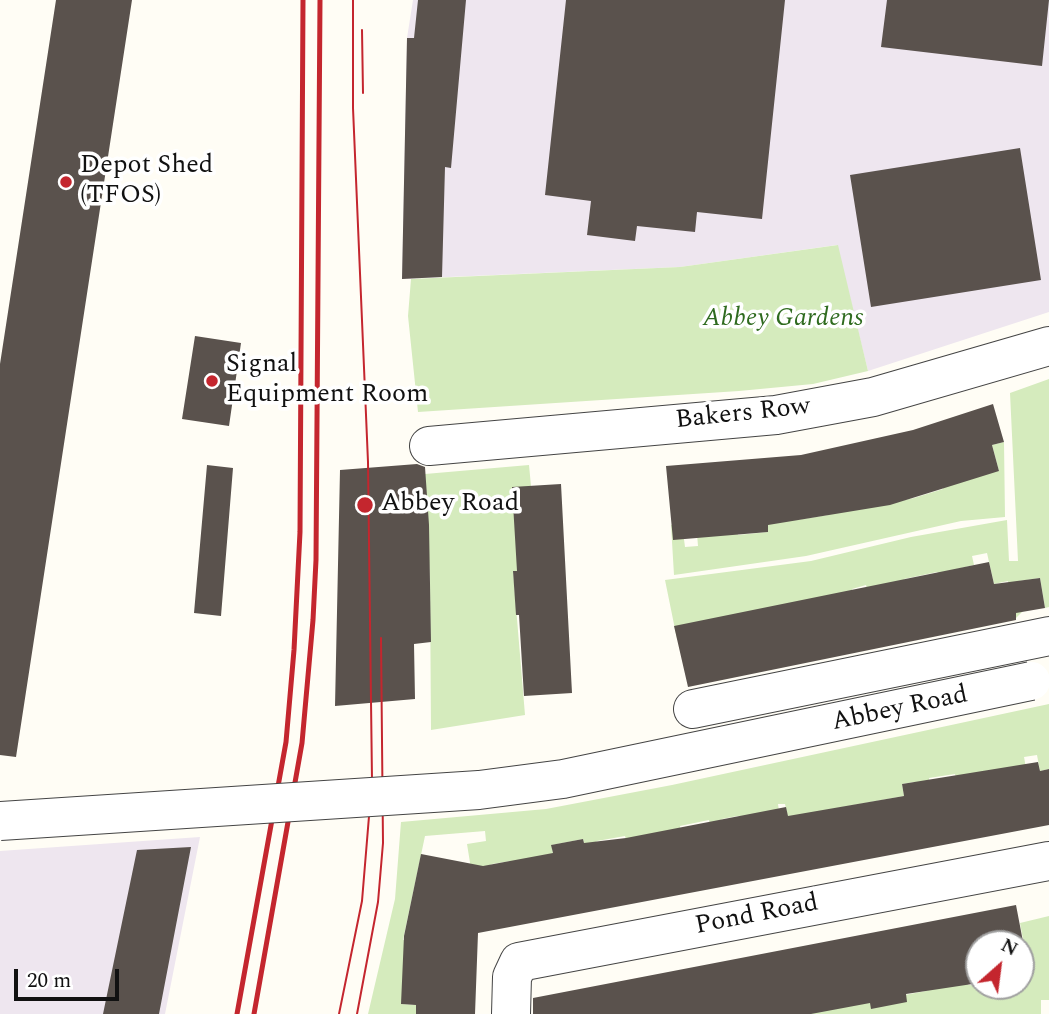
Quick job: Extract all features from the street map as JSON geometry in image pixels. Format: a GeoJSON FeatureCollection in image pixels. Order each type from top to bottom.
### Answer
{"type":"FeatureCollection","features":[{"type":"Feature","properties":{"kind":"street","name":"Bakers Row"},"geometry":{"type":"LineString","coordinates":[[429,446],[776,415],[873,397],[1049,346]]}},
{"type":"Feature","properties":{"kind":"street","name":"Abbey Road"},"geometry":{"type":"LineString","coordinates":[[693,709],[1049,636]]}},
{"type":"Feature","properties":{"kind":"street","name":"Abbey Road"},"geometry":{"type":"LineString","coordinates":[[0,821],[479,790],[564,779],[1040,680]]}},
{"type":"Feature","properties":{"kind":"street","name":"Pond Road"},"geometry":{"type":"LineString","coordinates":[[511,1014],[513,969],[519,962],[1049,861]]}},
{"type":"Feature","properties":{"kind":"shaded area"},"geometry":{"type":"Polygon","coordinates":[[[413,0],[1049,0],[1049,312],[868,371],[837,245],[680,267],[402,279],[407,38],[413,0]]]}},
{"type":"Feature","properties":{"kind":"shaded area"},"geometry":{"type":"Polygon","coordinates":[[[200,837],[165,1014],[0,1014],[0,851],[200,837]]]}},
{"type":"Feature","properties":{"kind":"green space","name":"Abbey Gardens"},"geometry":{"type":"Polygon","coordinates":[[[838,245],[868,371],[813,384],[739,391],[418,412],[408,316],[411,279],[680,267],[838,245]]]}},
{"type":"Feature","properties":{"kind":"green space"},"geometry":{"type":"Polygon","coordinates":[[[1049,379],[1049,607],[1045,608],[1040,578],[1019,581],[1023,611],[1015,619],[1008,581],[994,584],[987,553],[972,556],[974,565],[957,569],[961,591],[937,572],[904,579],[908,601],[868,592],[866,585],[852,589],[857,611],[677,639],[665,580],[811,561],[911,537],[1007,520],[1009,561],[1018,561],[1010,393],[1049,379]]]}},
{"type":"Feature","properties":{"kind":"green space"},"geometry":{"type":"Polygon","coordinates":[[[1004,442],[1005,517],[961,521],[806,556],[674,575],[671,525],[682,524],[685,547],[698,546],[696,522],[735,514],[738,535],[768,532],[765,493],[796,520],[828,515],[854,500],[857,510],[914,498],[943,489],[935,462],[999,471],[992,445],[1004,442]]]}},
{"type":"Feature","properties":{"kind":"green space"},"geometry":{"type":"Polygon","coordinates":[[[529,465],[531,486],[517,571],[513,571],[525,715],[431,730],[430,583],[425,474],[529,465]]]}},
{"type":"Feature","properties":{"kind":"green space"},"geometry":{"type":"Polygon","coordinates":[[[1049,704],[1049,769],[1040,771],[1037,755],[1024,757],[1027,773],[959,791],[955,774],[929,778],[931,792],[914,782],[902,784],[904,796],[788,817],[785,804],[778,804],[780,818],[737,816],[722,819],[711,831],[709,820],[680,826],[682,840],[628,847],[625,836],[597,841],[586,854],[583,839],[552,845],[553,854],[513,868],[511,861],[492,864],[472,875],[467,844],[486,841],[485,831],[425,836],[403,940],[416,941],[401,1004],[416,1005],[416,1014],[368,1014],[395,899],[401,822],[546,809],[672,785],[1049,704]]]}},
{"type":"Feature","properties":{"kind":"green space"},"geometry":{"type":"Polygon","coordinates":[[[1049,916],[1049,1000],[1041,1000],[1041,1014],[803,1014],[926,991],[965,973],[965,1000],[1035,1000],[1035,930],[1021,930],[1020,923],[1049,916]]]}},
{"type":"Feature","properties":{"kind":"building","name":"Depot Shed (TFOS)"},"geometry":{"type":"Polygon","coordinates":[[[56,0],[132,0],[16,757],[0,755],[0,364],[56,0]]]}},
{"type":"Feature","properties":{"kind":"building"},"geometry":{"type":"Polygon","coordinates":[[[418,0],[466,0],[451,168],[445,167],[442,277],[402,279],[407,38],[414,38],[418,0]]]}},
{"type":"Feature","properties":{"kind":"building"},"geometry":{"type":"Polygon","coordinates":[[[566,0],[785,0],[762,219],[697,212],[695,232],[637,226],[635,241],[587,235],[591,201],[545,195],[566,0]]]}},
{"type":"Feature","properties":{"kind":"building"},"geometry":{"type":"Polygon","coordinates":[[[887,0],[1049,0],[1042,66],[881,47],[887,0]]]}},
{"type":"Feature","properties":{"kind":"building"},"geometry":{"type":"Polygon","coordinates":[[[1020,148],[1041,280],[871,307],[850,175],[1020,148]]]}},
{"type":"Feature","properties":{"kind":"building","name":"Signal Equipment Room"},"geometry":{"type":"Polygon","coordinates":[[[195,336],[241,343],[229,426],[182,419],[195,336]]]}},
{"type":"Feature","properties":{"kind":"building"},"geometry":{"type":"Polygon","coordinates":[[[993,404],[1004,442],[992,445],[999,471],[890,505],[768,525],[768,532],[673,540],[666,466],[801,455],[913,430],[993,404]]]}},
{"type":"Feature","properties":{"kind":"building"},"geometry":{"type":"Polygon","coordinates":[[[417,464],[425,467],[431,642],[414,644],[415,699],[335,706],[340,470],[417,464]]]}},
{"type":"Feature","properties":{"kind":"building"},"geometry":{"type":"Polygon","coordinates":[[[207,465],[233,468],[221,616],[194,613],[207,465]]]}},
{"type":"Feature","properties":{"kind":"building"},"geometry":{"type":"Polygon","coordinates":[[[561,484],[572,693],[524,696],[519,615],[516,615],[513,571],[517,571],[512,487],[561,484]]]}},
{"type":"Feature","properties":{"kind":"building"},"geometry":{"type":"Polygon","coordinates":[[[989,562],[994,584],[1040,578],[1045,608],[1016,613],[1016,620],[688,687],[674,626],[989,562]]]}},
{"type":"Feature","properties":{"kind":"building"},"geometry":{"type":"Polygon","coordinates":[[[1038,762],[1040,771],[1049,769],[1049,825],[478,933],[475,1014],[416,1014],[416,1005],[401,1004],[404,936],[421,854],[483,866],[553,853],[551,845],[583,839],[584,843],[626,838],[786,807],[788,816],[904,796],[902,784],[1038,762]]]}},
{"type":"Feature","properties":{"kind":"building"},"geometry":{"type":"Polygon","coordinates":[[[191,847],[159,1014],[103,1014],[137,850],[191,847]]]}},
{"type":"Feature","properties":{"kind":"building"},"geometry":{"type":"Polygon","coordinates":[[[1016,905],[1021,930],[965,930],[965,985],[906,994],[907,1002],[871,1009],[870,1003],[811,1014],[533,1014],[533,998],[1016,905]]]}},
{"type":"Feature","properties":{"kind":"tram line"},"geometry":{"type":"LineString","coordinates":[[339,1014],[362,901],[372,780],[368,462],[353,108],[353,0]]}},
{"type":"Feature","properties":{"kind":"tram line"},"geometry":{"type":"LineString","coordinates":[[362,30],[363,93]]}},
{"type":"Feature","properties":{"kind":"tram line"},"geometry":{"type":"LineString","coordinates":[[357,1014],[378,902],[383,843],[381,638]]}},
{"type":"Feature","properties":{"kind":"railway"},"geometry":{"type":"LineString","coordinates":[[237,1014],[286,742],[294,650],[300,532],[303,0]]}},
{"type":"Feature","properties":{"kind":"railway"},"geometry":{"type":"LineString","coordinates":[[254,1014],[302,743],[313,620],[316,560],[320,0]]}},
{"type":"Feature","properties":{"kind":"place","name":"Depot Shed (TFOS)"},"geometry":{"type":"Point","coordinates":[66,182]}},
{"type":"Feature","properties":{"kind":"place","name":"Signal Equipment Room"},"geometry":{"type":"Point","coordinates":[212,381]}},
{"type":"Feature","properties":{"kind":"place","name":"Abbey Road"},"geometry":{"type":"Point","coordinates":[365,505]}}]}
